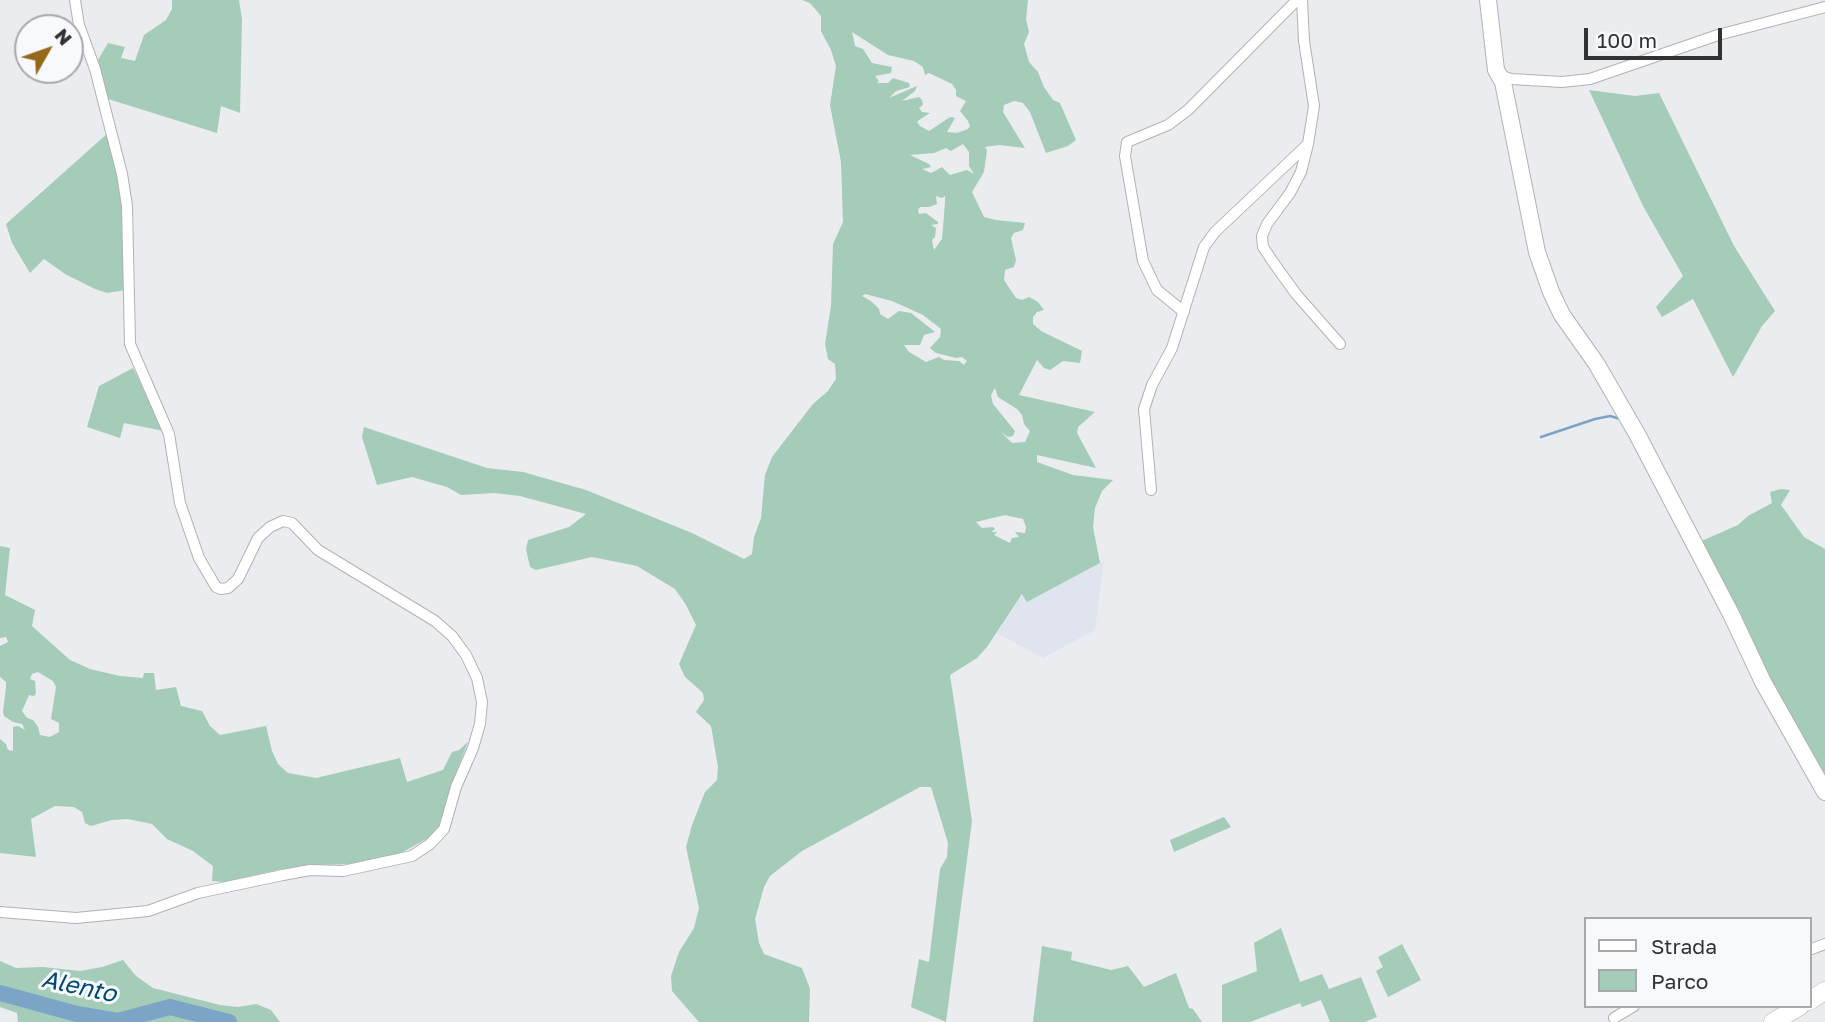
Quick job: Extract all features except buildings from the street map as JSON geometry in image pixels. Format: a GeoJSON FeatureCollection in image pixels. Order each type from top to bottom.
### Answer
{"type":"FeatureCollection","features":[{"type":"Feature","properties":{"kind":"main road"},"geometry":{"type":"LineString","coordinates":[[1773,1022],[1797,1008]]}},
{"type":"Feature","properties":{"kind":"street"},"geometry":{"type":"LineString","coordinates":[[0,912],[76,918],[148,911],[198,893],[283,875],[310,870],[342,871],[411,856],[430,844],[444,830],[456,787],[473,748],[480,724],[482,702],[477,678],[453,636],[435,621],[318,550],[292,523],[277,524],[257,538],[238,579],[228,587],[216,587],[210,578],[185,523],[169,434],[130,344],[127,206],[122,174],[95,69],[79,25],[75,0]]}},
{"type":"Feature","properties":{"kind":"street"},"geometry":{"type":"LineString","coordinates":[[1299,0],[1314,106],[1301,172],[1267,224],[1262,236],[1263,247],[1296,294],[1339,344]]}},
{"type":"Feature","properties":{"kind":"street"},"geometry":{"type":"LineString","coordinates":[[1184,312],[1157,290],[1143,261],[1125,156],[1127,142],[1168,125],[1188,110],[1299,0]]}},
{"type":"Feature","properties":{"kind":"street"},"geometry":{"type":"LineString","coordinates":[[1488,0],[1496,69],[1503,82],[1537,252],[1551,292],[1562,315],[1596,363],[1635,431],[1731,614],[1763,682],[1825,792]]}},
{"type":"Feature","properties":{"kind":"street"},"geometry":{"type":"LineString","coordinates":[[1499,75],[1511,79],[1562,82],[1590,79],[1718,35],[1825,7]]}},
{"type":"Feature","properties":{"kind":"street"},"geometry":{"type":"LineString","coordinates":[[1151,490],[1144,408],[1172,348],[1205,247],[1215,232],[1308,144]]}},
{"type":"Feature","properties":{"kind":"street"},"geometry":{"type":"LineString","coordinates":[[1614,1018],[1631,1008]]}},
{"type":"Feature","properties":{"kind":"shaded area"},"geometry":{"type":"Polygon","coordinates":[[[1104,561],[1095,630],[1043,658],[997,633],[1023,593],[1027,602],[1104,561]]]}},
{"type":"Feature","properties":{"kind":"green space"},"geometry":{"type":"Polygon","coordinates":[[[172,0],[239,0],[242,19],[240,113],[221,106],[217,133],[105,98],[95,65],[108,43],[125,47],[121,58],[135,61],[144,35],[166,20],[172,9],[172,0]]]}},
{"type":"Feature","properties":{"kind":"green space"},"geometry":{"type":"Polygon","coordinates":[[[802,0],[1028,0],[1026,19],[1029,32],[1024,44],[1029,62],[1038,72],[1053,100],[1060,103],[1076,140],[1068,146],[1046,153],[1030,112],[1023,103],[1014,101],[1004,105],[1003,112],[1025,148],[999,145],[985,147],[987,150],[984,172],[972,192],[984,217],[1025,223],[1023,230],[1014,233],[1011,238],[1016,260],[1014,267],[1005,270],[1004,280],[1016,298],[1022,300],[1029,297],[1038,302],[1044,310],[1033,317],[1033,324],[1041,331],[1082,351],[1080,363],[1063,361],[1050,370],[1037,360],[1019,395],[1095,412],[1078,427],[1077,433],[1096,468],[1037,455],[1037,462],[1073,475],[1113,480],[1102,491],[1095,508],[1093,527],[1100,563],[1027,602],[1022,594],[987,647],[977,658],[950,675],[972,821],[946,1022],[911,1007],[919,959],[929,962],[940,869],[947,857],[948,843],[931,787],[920,787],[802,851],[770,876],[764,887],[755,919],[759,943],[764,954],[802,968],[810,989],[809,1022],[699,1022],[672,991],[671,976],[679,952],[694,928],[699,908],[686,847],[705,792],[717,780],[718,767],[711,726],[696,712],[704,700],[703,693],[685,677],[679,664],[696,625],[686,605],[675,589],[637,566],[592,557],[536,570],[530,567],[526,549],[528,540],[569,527],[586,514],[520,496],[494,493],[461,495],[447,487],[412,477],[377,485],[362,437],[364,427],[487,468],[523,472],[586,490],[692,533],[744,559],[752,554],[754,537],[761,518],[765,475],[772,457],[836,379],[835,364],[828,359],[825,344],[831,306],[833,244],[843,222],[841,162],[830,105],[836,66],[821,31],[821,16],[810,3],[802,0]],[[852,32],[855,46],[863,49],[872,63],[892,67],[891,73],[875,76],[879,81],[877,83],[888,83],[893,78],[909,83],[910,87],[896,91],[889,98],[917,86],[915,91],[902,101],[919,97],[922,100],[923,105],[919,108],[922,112],[930,113],[917,122],[920,126],[929,131],[950,117],[955,118],[947,132],[957,133],[968,129],[968,121],[960,111],[966,101],[956,96],[952,84],[929,73],[925,75],[923,67],[914,61],[888,55],[852,32]],[[963,144],[951,151],[946,148],[934,153],[910,155],[929,164],[931,167],[922,169],[931,173],[942,167],[950,175],[967,170],[974,174],[969,166],[969,152],[963,144]],[[936,196],[937,204],[920,207],[918,210],[919,214],[926,213],[938,222],[931,225],[936,228],[932,240],[934,250],[942,239],[945,196],[936,196]],[[865,294],[862,296],[871,301],[880,314],[888,319],[899,311],[911,313],[935,332],[924,335],[920,345],[904,345],[909,352],[926,362],[939,357],[959,361],[964,365],[967,361],[962,357],[936,353],[930,348],[940,337],[941,329],[923,315],[892,301],[865,294]],[[995,388],[991,395],[993,404],[1015,431],[1013,436],[1008,437],[1001,432],[1012,443],[1025,442],[1030,431],[1024,424],[1022,415],[998,397],[995,388]],[[1005,515],[976,522],[982,528],[993,527],[995,529],[991,532],[997,532],[994,535],[1010,543],[1012,538],[1019,537],[1015,532],[1025,533],[1026,527],[1023,519],[1005,515]]]}},
{"type":"Feature","properties":{"kind":"green space"},"geometry":{"type":"Polygon","coordinates":[[[1589,90],[1635,96],[1659,93],[1734,246],[1775,311],[1762,326],[1733,377],[1693,299],[1662,317],[1656,307],[1683,276],[1643,206],[1589,90]]]}},
{"type":"Feature","properties":{"kind":"green space"},"geometry":{"type":"Polygon","coordinates":[[[108,133],[121,183],[126,290],[107,293],[95,289],[65,274],[44,259],[30,273],[12,243],[6,224],[108,133]]]}},
{"type":"Feature","properties":{"kind":"green space"},"geometry":{"type":"Polygon","coordinates":[[[133,368],[164,431],[124,423],[120,438],[87,427],[99,386],[133,368]]]}},
{"type":"Feature","properties":{"kind":"green space"},"geometry":{"type":"Polygon","coordinates":[[[1790,490],[1781,505],[1804,537],[1825,549],[1825,783],[1697,543],[1738,525],[1748,516],[1772,503],[1770,492],[1790,490]]]}},
{"type":"Feature","properties":{"kind":"green space"},"geometry":{"type":"Polygon","coordinates":[[[0,546],[10,548],[5,595],[35,610],[32,626],[70,660],[90,669],[120,676],[143,678],[144,673],[154,673],[156,690],[176,687],[181,706],[202,711],[210,726],[220,735],[266,726],[278,764],[288,773],[316,778],[400,758],[407,782],[443,770],[452,752],[468,742],[451,786],[442,824],[432,836],[401,853],[354,864],[282,869],[225,882],[212,881],[213,866],[193,851],[167,839],[152,824],[128,819],[91,826],[85,823],[82,812],[74,807],[55,806],[31,819],[36,857],[0,853],[0,739],[8,750],[13,751],[13,727],[18,726],[25,730],[22,724],[4,716],[6,682],[0,677],[0,646],[8,642],[6,637],[0,638],[0,546]],[[38,672],[32,674],[30,679],[35,681],[36,693],[34,696],[29,695],[22,711],[27,718],[33,720],[40,735],[50,737],[59,732],[59,723],[51,719],[56,687],[53,681],[38,672]]]}},
{"type":"Feature","properties":{"kind":"green space"},"geometry":{"type":"Polygon","coordinates":[[[1224,817],[1231,827],[1174,852],[1170,840],[1224,817]]]}},
{"type":"Feature","properties":{"kind":"green space"},"geometry":{"type":"Polygon","coordinates":[[[1281,928],[1300,982],[1322,974],[1329,989],[1361,977],[1377,1017],[1365,1022],[1330,1022],[1321,1000],[1302,1007],[1300,1003],[1250,1022],[1222,1022],[1222,985],[1257,971],[1254,943],[1281,928]]]}},
{"type":"Feature","properties":{"kind":"green space"},"geometry":{"type":"Polygon","coordinates":[[[1402,944],[1421,980],[1388,997],[1376,971],[1383,967],[1378,957],[1402,944]]]}},
{"type":"Feature","properties":{"kind":"green space"},"geometry":{"type":"Polygon","coordinates":[[[1042,946],[1072,952],[1071,960],[1111,970],[1128,966],[1144,987],[1176,973],[1189,1008],[1193,1009],[1202,1022],[1033,1022],[1042,946]]]}},
{"type":"Feature","properties":{"kind":"green space"},"geometry":{"type":"Polygon","coordinates":[[[123,960],[136,976],[153,988],[220,1005],[238,1007],[256,1004],[271,1010],[280,1022],[18,1022],[17,1013],[0,1007],[0,961],[16,968],[43,967],[80,971],[123,960]]]}},
{"type":"Feature","properties":{"kind":"waterway"},"geometry":{"type":"LineString","coordinates":[[1541,437],[1595,419],[1610,416],[1620,419]]}},
{"type":"Feature","properties":{"kind":"waterway","name":"Alento"},"geometry":{"type":"LineString","coordinates":[[0,993],[77,1014],[118,1021],[170,1007],[229,1022]]}}]}
